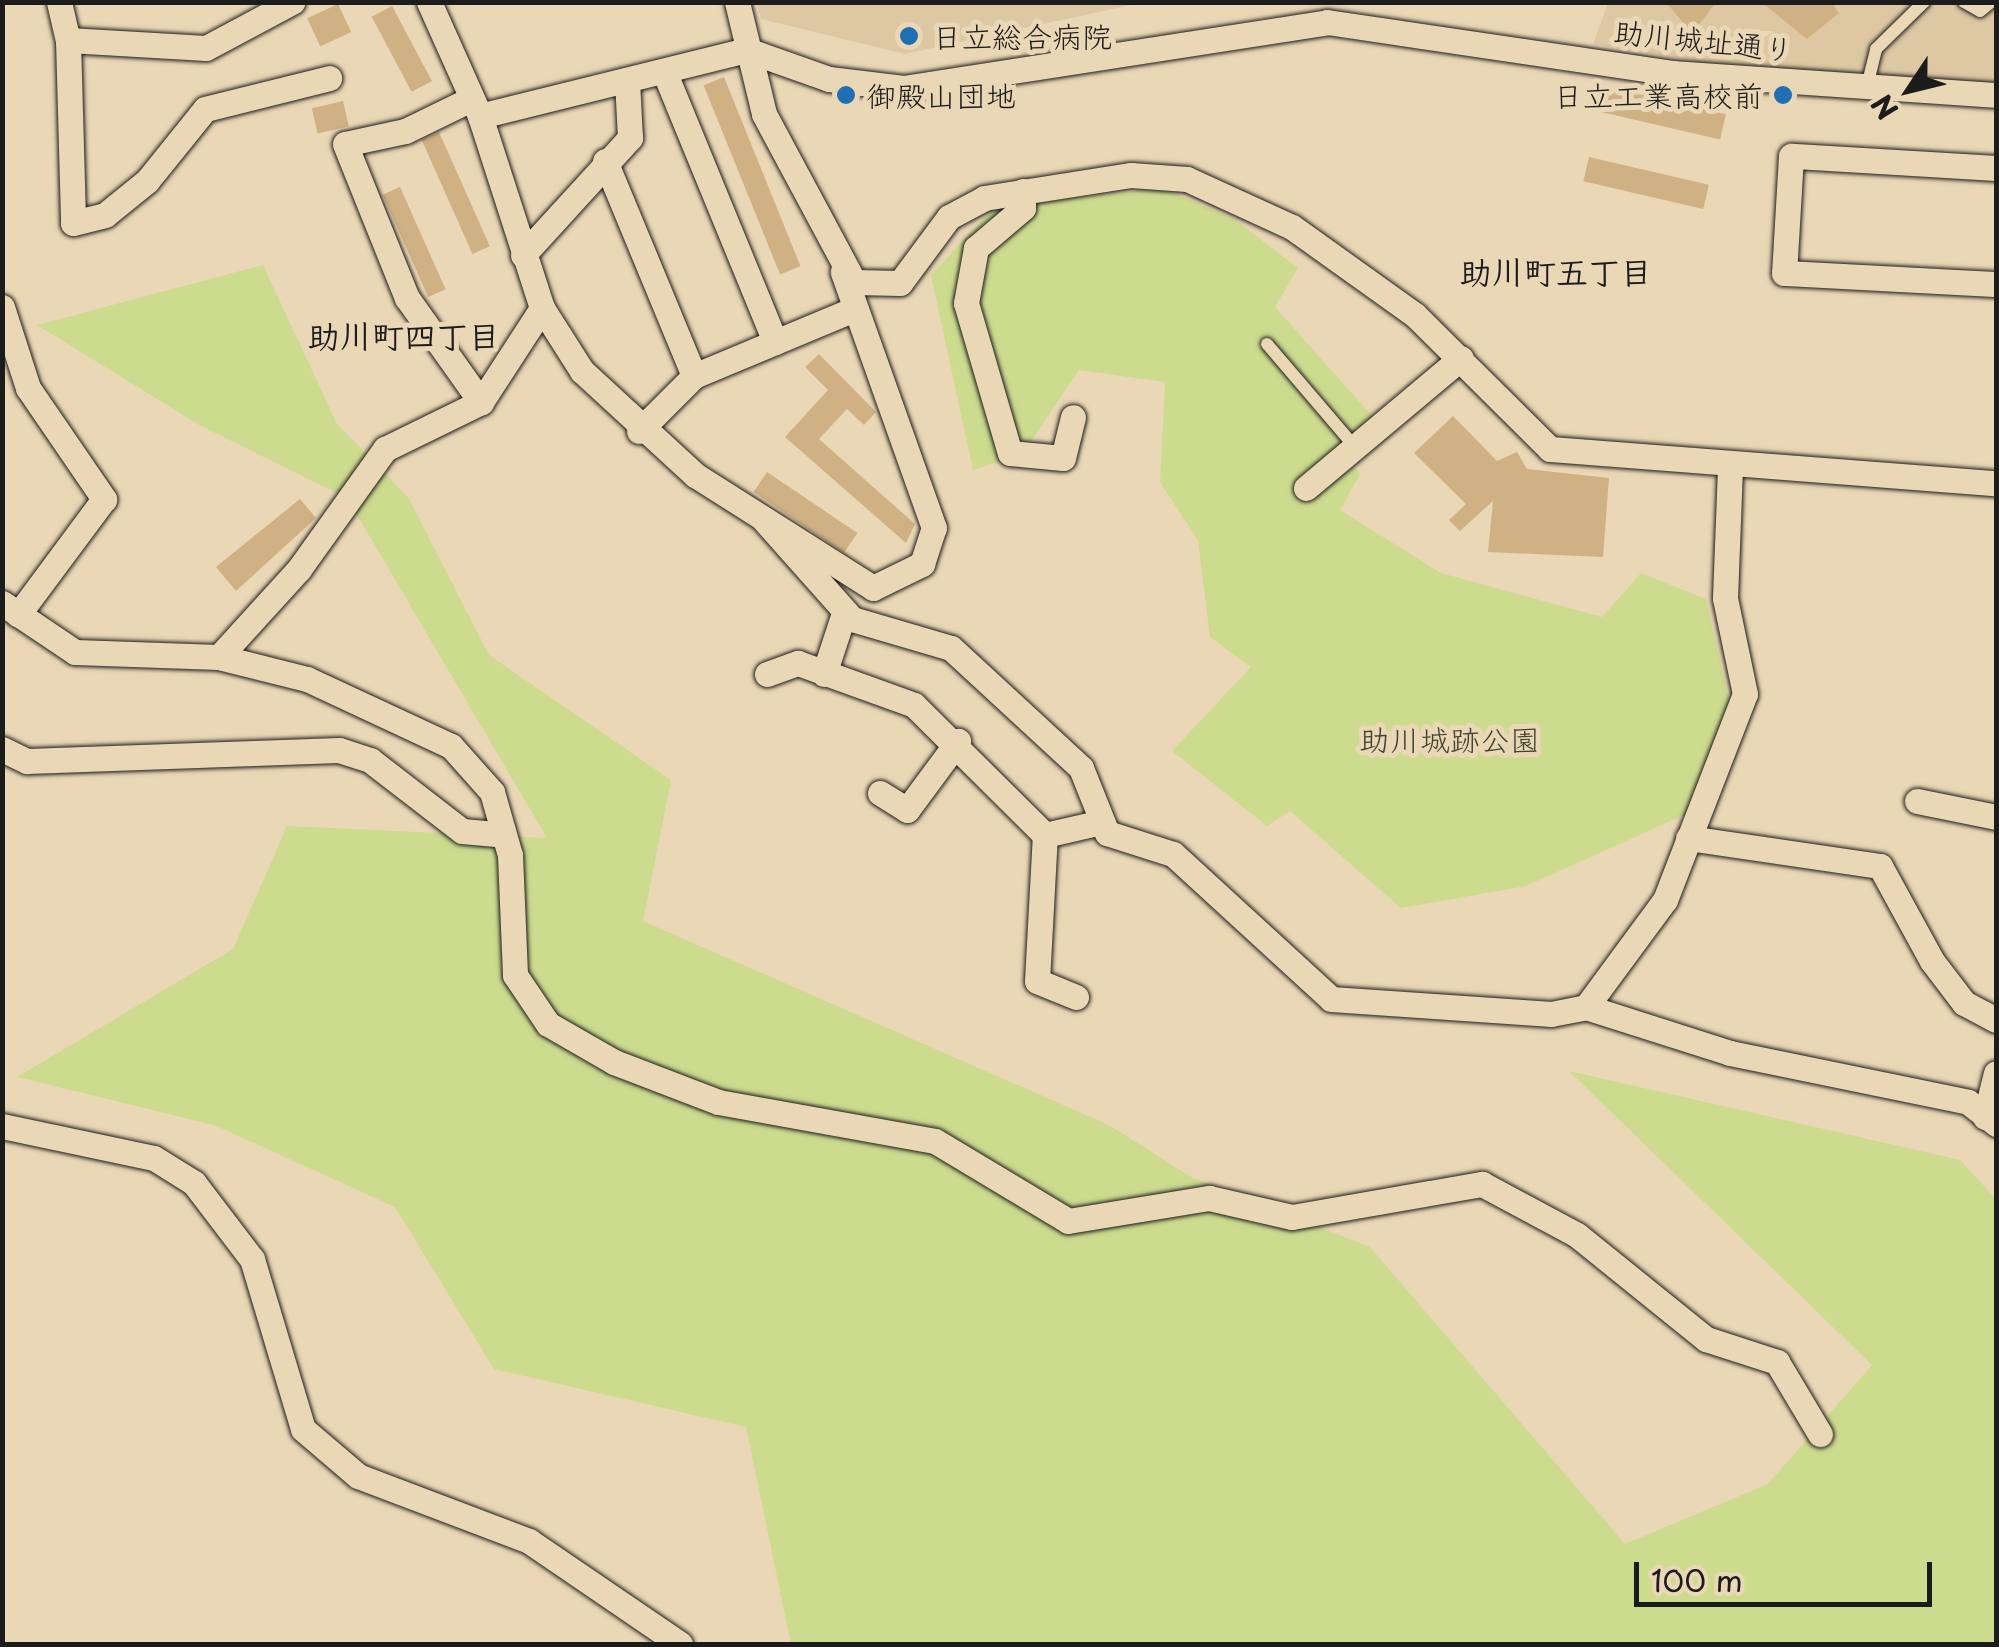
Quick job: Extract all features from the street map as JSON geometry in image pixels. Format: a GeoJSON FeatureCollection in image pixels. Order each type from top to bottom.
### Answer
{"type":"FeatureCollection","features":[{"type":"Feature","properties":{"kind":"street"},"geometry":{"type":"LineString","coordinates":[[59,2],[68,40],[72,223],[105,216],[148,181],[205,109],[329,78]]}},
{"type":"Feature","properties":{"kind":"street"},"geometry":{"type":"LineString","coordinates":[[68,40],[206,48],[292,2]]}},
{"type":"Feature","properties":{"kind":"street"},"geometry":{"type":"LineString","coordinates":[[429,2],[476,107],[542,308],[582,371],[640,431],[765,521],[873,588],[909,577],[931,546],[930,509],[843,272],[764,114],[737,2]]}},
{"type":"Feature","properties":{"kind":"street","name":"助川城址通り"},"geometry":{"type":"LineString","coordinates":[[747,50],[829,79],[903,88],[1327,22],[1673,73],[1996,95]]}},
{"type":"Feature","properties":{"kind":"street"},"geometry":{"type":"LineString","coordinates":[[481,402],[407,298],[344,144],[476,107],[626,80],[747,50]]}},
{"type":"Feature","properties":{"kind":"street"},"geometry":{"type":"LineString","coordinates":[[664,71],[775,342]]}},
{"type":"Feature","properties":{"kind":"street"},"geometry":{"type":"LineString","coordinates":[[523,255],[630,138],[626,80]]}},
{"type":"Feature","properties":{"kind":"street"},"geometry":{"type":"LineString","coordinates":[[1996,168],[1791,156],[1784,273],[1996,284]]}},
{"type":"Feature","properties":{"kind":"street"},"geometry":{"type":"LineString","coordinates":[[605,161],[694,376]]}},
{"type":"Feature","properties":{"kind":"street"},"geometry":{"type":"LineString","coordinates":[[843,272],[871,288],[900,283],[960,206],[1023,191],[1130,175],[1187,179],[1241,198],[1415,315],[1550,449],[1730,466],[1996,483]]}},
{"type":"Feature","properties":{"kind":"street"},"geometry":{"type":"LineString","coordinates":[[1023,191],[1023,208],[976,248],[966,303],[1010,453],[1063,458],[1072,417]]}},
{"type":"Feature","properties":{"kind":"street"},"geometry":{"type":"LineString","coordinates":[[2,307],[28,388],[104,499],[10,609],[75,652],[219,657],[307,679],[452,746],[492,792],[520,924],[515,974],[548,1024],[614,1062],[718,1102],[935,1141],[1068,1222],[1209,1198],[1292,1216],[1482,1184],[1577,1235],[1706,1340],[1777,1362],[1820,1434]]}},
{"type":"Feature","properties":{"kind":"street"},"geometry":{"type":"LineString","coordinates":[[219,657],[299,569],[385,449],[481,402],[542,308]]}},
{"type":"Feature","properties":{"kind":"street"},"geometry":{"type":"LineString","coordinates":[[640,431],[694,376],[854,309]]}},
{"type":"Feature","properties":{"kind":"street"},"geometry":{"type":"LineString","coordinates":[[1306,488],[1461,358]]}},
{"type":"Feature","properties":{"kind":"street"},"geometry":{"type":"LineString","coordinates":[[1586,1008],[1665,900],[1745,694],[1725,598],[1730,466]]}},
{"type":"Feature","properties":{"kind":"street"},"geometry":{"type":"LineString","coordinates":[[765,521],[844,613],[951,648],[1081,768],[1097,822]]}},
{"type":"Feature","properties":{"kind":"street"},"geometry":{"type":"LineString","coordinates":[[824,674],[844,613]]}},
{"type":"Feature","properties":{"kind":"street"},"geometry":{"type":"LineString","coordinates":[[767,674],[798,664],[914,705],[958,741],[1045,835],[1037,982],[1076,996]]}},
{"type":"Feature","properties":{"kind":"street"},"geometry":{"type":"LineString","coordinates":[[880,792],[907,810],[958,741]]}},
{"type":"Feature","properties":{"kind":"street"},"geometry":{"type":"LineString","coordinates":[[2,749],[27,761],[339,750],[370,760],[462,831],[499,834]]}},
{"type":"Feature","properties":{"kind":"street"},"geometry":{"type":"LineString","coordinates":[[1917,801],[1996,817]]}},
{"type":"Feature","properties":{"kind":"street"},"geometry":{"type":"LineString","coordinates":[[1045,835],[1097,822],[1172,854],[1330,999],[1551,1014],[1586,1008],[1730,1053],[1968,1102],[1991,1120]]}},
{"type":"Feature","properties":{"kind":"street"},"geometry":{"type":"LineString","coordinates":[[1688,838],[1880,866],[1932,961],[1964,1002],[1996,1020]]}},
{"type":"Feature","properties":{"kind":"street"},"geometry":{"type":"LineString","coordinates":[[1991,1120],[1996,1073]]}},
{"type":"Feature","properties":{"kind":"street"},"geometry":{"type":"LineString","coordinates":[[2,1126],[154,1158],[194,1183],[252,1259],[303,1429],[358,1476],[529,1541],[680,1644]]}},
{"type":"Feature","properties":{"kind":"lane"},"geometry":{"type":"LineString","coordinates":[[1867,86],[1876,49],[1924,2]]}},
{"type":"Feature","properties":{"kind":"lane"},"geometry":{"type":"LineString","coordinates":[[1964,2],[1980,11],[1991,2]]}},
{"type":"Feature","properties":{"kind":"lane"},"geometry":{"type":"LineString","coordinates":[[1268,344],[1355,448]]}},
{"type":"Feature","properties":{"kind":"shaded area","name":"日立総合病院"},"geometry":{"type":"Polygon","coordinates":[[[757,2],[1140,3],[905,54],[761,19],[757,2]]]}},
{"type":"Feature","properties":{"kind":"shaded area"},"geometry":{"type":"Polygon","coordinates":[[[1608,3],[1996,3],[1996,84],[1723,66],[1593,44],[1608,3]]]}},
{"type":"Feature","properties":{"kind":"green space","name":"助川城跡公園"},"geometry":{"type":"Polygon","coordinates":[[[1162,188],[1234,219],[1298,268],[1275,307],[1387,433],[1350,462],[1360,474],[1340,510],[1441,573],[1602,617],[1641,573],[1706,599],[1729,700],[1686,814],[1526,886],[1401,908],[1290,811],[1267,826],[1172,751],[1251,667],[1210,637],[1198,540],[1160,482],[1165,382],[1079,370],[1022,454],[973,470],[931,275],[994,207],[1162,188]]]}},
{"type":"Feature","properties":{"kind":"green space"},"geometry":{"type":"Polygon","coordinates":[[[263,265],[337,424],[408,497],[489,655],[671,780],[643,921],[1109,1125],[1193,1178],[1370,1247],[1625,1544],[1768,1484],[1872,1365],[1569,1071],[1960,1160],[1996,1199],[1996,1644],[791,1644],[746,1427],[494,1369],[395,1207],[214,1125],[17,1077],[233,949],[287,826],[547,838],[347,498],[201,426],[37,325],[263,265]]]}},
{"type":"Feature","properties":{"kind":"building"},"geometry":{"type":"Polygon","coordinates":[[[1666,2],[1716,2],[1692,34],[1666,2]]]}},
{"type":"Feature","properties":{"kind":"building"},"geometry":{"type":"Polygon","coordinates":[[[1761,2],[1831,2],[1839,13],[1807,39],[1761,2]]]}},
{"type":"Feature","properties":{"kind":"building"},"geometry":{"type":"Polygon","coordinates":[[[338,4],[351,32],[320,46],[307,18],[338,4]]]}},
{"type":"Feature","properties":{"kind":"building"},"geometry":{"type":"Polygon","coordinates":[[[392,6],[432,81],[412,92],[372,17],[392,6]]]}},
{"type":"Feature","properties":{"kind":"building"},"geometry":{"type":"Polygon","coordinates":[[[724,77],[800,266],[780,274],[704,85],[724,77]]]}},
{"type":"Feature","properties":{"kind":"building"},"geometry":{"type":"Polygon","coordinates":[[[1608,87],[1726,114],[1720,140],[1602,112],[1608,87]]]}},
{"type":"Feature","properties":{"kind":"building"},"geometry":{"type":"Polygon","coordinates":[[[343,101],[349,126],[318,134],[312,108],[343,101]]]}},
{"type":"Feature","properties":{"kind":"building"},"geometry":{"type":"Polygon","coordinates":[[[439,132],[490,246],[472,254],[422,140],[439,132]]]}},
{"type":"Feature","properties":{"kind":"building"},"geometry":{"type":"Polygon","coordinates":[[[1589,157],[1709,185],[1703,209],[1583,181],[1589,157]]]}},
{"type":"Feature","properties":{"kind":"building"},"geometry":{"type":"Polygon","coordinates":[[[400,187],[446,289],[428,297],[383,195],[400,187]]]}},
{"type":"Feature","properties":{"kind":"building"},"geometry":{"type":"Polygon","coordinates":[[[819,354],[876,412],[864,425],[847,409],[819,439],[915,524],[906,543],[785,437],[828,390],[805,367],[819,354]]]}},
{"type":"Feature","properties":{"kind":"building"},"geometry":{"type":"Polygon","coordinates":[[[1453,416],[1497,461],[1517,452],[1527,469],[1609,478],[1603,557],[1488,552],[1493,501],[1460,531],[1449,520],[1466,504],[1414,453],[1453,416]]]}},
{"type":"Feature","properties":{"kind":"building"},"geometry":{"type":"Polygon","coordinates":[[[767,472],[857,533],[844,553],[754,492],[767,472]]]}},
{"type":"Feature","properties":{"kind":"building"},"geometry":{"type":"Polygon","coordinates":[[[300,499],[316,518],[236,591],[216,567],[300,499]]]}},
{"type":"Feature","properties":{"kind":"place","name":"日立総合病院"},"geometry":{"type":"Point","coordinates":[909,36]}},
{"type":"Feature","properties":{"kind":"place","name":"御殿山団地"},"geometry":{"type":"Point","coordinates":[846,95]}},
{"type":"Feature","properties":{"kind":"place","name":"日立工業高校前"},"geometry":{"type":"Point","coordinates":[1783,95]}},
{"type":"Feature","properties":{"kind":"district","name":"助川町五丁目"},"geometry":{"type":"Point","coordinates":[1556,271]}},
{"type":"Feature","properties":{"kind":"district","name":"助川町四丁目"},"geometry":{"type":"Point","coordinates":[404,335]}}]}
